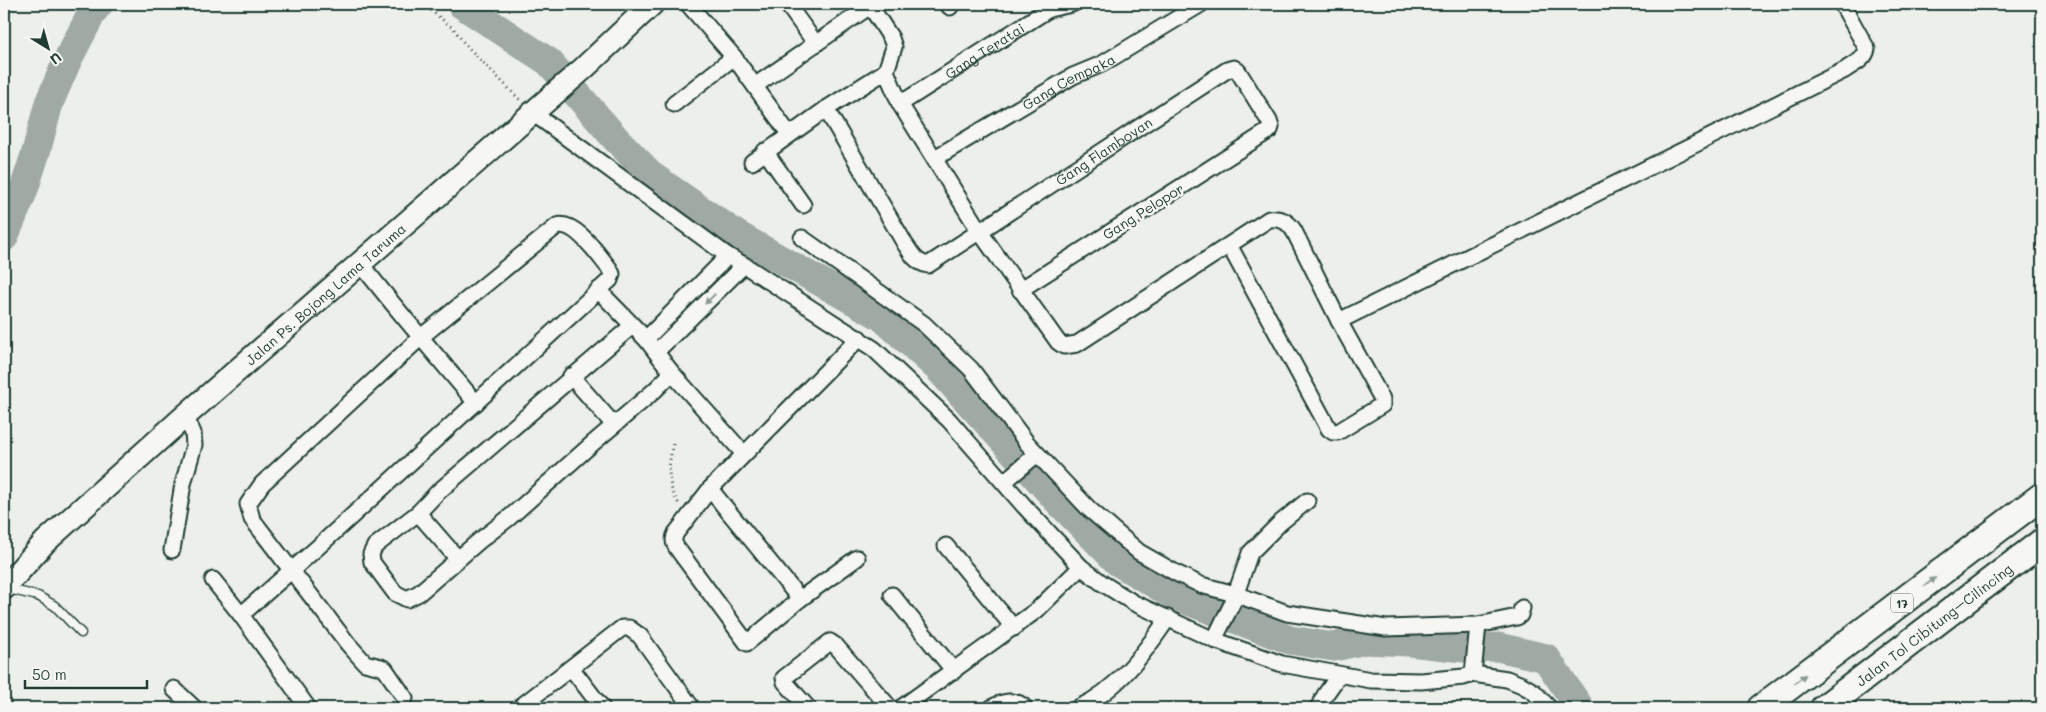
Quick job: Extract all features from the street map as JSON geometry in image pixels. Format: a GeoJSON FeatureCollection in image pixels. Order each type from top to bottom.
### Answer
{"type":"FeatureCollection","features":[{"type":"Feature","properties":{"kind":"highway","name":"17"},"geometry":{"type":"LineString","coordinates":[[1761,708],[2042,496]]}},
{"type":"Feature","properties":{"kind":"highway","name":"Jalan Tol Cibitung–Cilincing"},"geometry":{"type":"LineString","coordinates":[[1824,708],[2042,542]]}},
{"type":"Feature","properties":{"kind":"main road","name":"Jalan Ps. Bojong Lama Taruma"},"geometry":{"type":"LineString","coordinates":[[4,588],[45,542],[185,416],[584,68],[652,4]]}},
{"type":"Feature","properties":{"kind":"street"},"geometry":{"type":"LineString","coordinates":[[688,4],[756,85],[789,134]]}},
{"type":"Feature","properties":{"kind":"street"},"geometry":{"type":"LineString","coordinates":[[787,4],[816,44]]}},
{"type":"Feature","properties":{"kind":"street","name":"Gang Teratai"},"geometry":{"type":"LineString","coordinates":[[900,104],[1049,9],[1072,4]]}},
{"type":"Feature","properties":{"kind":"street","name":"Gang Cempaka"},"geometry":{"type":"LineString","coordinates":[[935,158],[1073,76],[1102,64],[1202,4]]}},
{"type":"Feature","properties":{"kind":"street"},"geometry":{"type":"LineString","coordinates":[[1339,321],[1845,70],[1862,58],[1866,54],[1867,49],[1842,4]]}},
{"type":"Feature","properties":{"kind":"street"},"geometry":{"type":"LineString","coordinates":[[752,162],[826,109],[886,72],[894,47],[891,38],[870,5],[756,85]]}},
{"type":"Feature","properties":{"kind":"street"},"geometry":{"type":"LineString","coordinates":[[674,104],[734,57]]}},
{"type":"Feature","properties":{"kind":"street","name":"Gang Pelopor"},"geometry":{"type":"LineString","coordinates":[[1020,290],[1267,132],[1271,125],[1238,71],[1234,68],[1227,70]]}},
{"type":"Feature","properties":{"kind":"street","name":"Gang Flamboyan"},"geometry":{"type":"LineString","coordinates":[[826,109],[916,260],[928,265],[1227,70]]}},
{"type":"Feature","properties":{"kind":"street"},"geometry":{"type":"LineString","coordinates":[[886,72],[900,104],[980,232],[1058,342],[1064,346],[1077,344],[1229,244],[1269,219],[1284,220],[1294,231],[1339,321],[1376,387],[1382,399],[1382,405],[1338,432],[1333,432],[1325,421],[1229,244]]}},
{"type":"Feature","properties":{"kind":"street"},"geometry":{"type":"LineString","coordinates":[[538,108],[728,256],[874,349],[1009,478],[1081,567],[1134,603],[1168,618],[1217,634],[1282,664],[1371,680],[1421,680],[1464,677],[1474,667],[1477,629]]}},
{"type":"Feature","properties":{"kind":"street"},"geometry":{"type":"LineString","coordinates":[[766,152],[803,205]]}},
{"type":"Feature","properties":{"kind":"street"},"geometry":{"type":"LineString","coordinates":[[241,615],[292,569],[476,403],[612,277],[609,268],[578,232],[562,224],[557,226],[421,337],[262,484],[251,497],[248,509],[252,520],[292,569],[365,663],[384,669],[405,698]]}},
{"type":"Feature","properties":{"kind":"street"},"geometry":{"type":"LineString","coordinates":[[802,238],[924,324],[971,369],[1035,456],[1089,510],[1139,552],[1201,585],[1234,598],[1286,613],[1386,628],[1477,629],[1517,617],[1520,615],[1522,608]]}},
{"type":"Feature","properties":{"kind":"street"},"geometry":{"type":"LineString","coordinates":[[646,339],[728,256]]}},
{"type":"Feature","properties":{"kind":"street"},"geometry":{"type":"LineString","coordinates":[[361,264],[398,312],[476,403]]}},
{"type":"Feature","properties":{"kind":"street"},"geometry":{"type":"LineString","coordinates":[[656,352],[744,265]]}},
{"type":"Feature","properties":{"kind":"street"},"geometry":{"type":"LineString","coordinates":[[598,290],[646,339],[672,373],[744,454]]}},
{"type":"Feature","properties":{"kind":"street"},"geometry":{"type":"LineString","coordinates":[[632,326],[571,376],[438,492],[418,513],[375,546],[371,554],[372,562],[394,593],[407,599],[412,598],[510,517],[654,392],[672,373]]}},
{"type":"Feature","properties":{"kind":"street"},"geometry":{"type":"LineString","coordinates":[[856,558],[800,600],[749,643],[745,643],[674,544],[674,536],[710,489],[859,338]]}},
{"type":"Feature","properties":{"kind":"street"},"geometry":{"type":"LineString","coordinates":[[571,376],[614,425]]}},
{"type":"Feature","properties":{"kind":"street"},"geometry":{"type":"LineString","coordinates":[[172,550],[183,484],[194,445],[193,433],[185,416]]}},
{"type":"Feature","properties":{"kind":"street"},"geometry":{"type":"LineString","coordinates":[[1009,478],[1035,456]]}},
{"type":"Feature","properties":{"kind":"street"},"geometry":{"type":"LineString","coordinates":[[710,489],[800,600]]}},
{"type":"Feature","properties":{"kind":"street"},"geometry":{"type":"LineString","coordinates":[[1217,634],[1234,598],[1250,552],[1280,523],[1307,501]]}},
{"type":"Feature","properties":{"kind":"street"},"geometry":{"type":"LineString","coordinates":[[418,513],[458,559]]}},
{"type":"Feature","properties":{"kind":"street"},"geometry":{"type":"LineString","coordinates":[[946,546],[1014,628]]}},
{"type":"Feature","properties":{"kind":"street"},"geometry":{"type":"LineString","coordinates":[[901,708],[1037,610],[1081,567]]}},
{"type":"Feature","properties":{"kind":"street"},"geometry":{"type":"LineString","coordinates":[[213,580],[241,615],[308,708]]}},
{"type":"Feature","properties":{"kind":"street"},"geometry":{"type":"LineString","coordinates":[[892,595],[954,671]]}},
{"type":"Feature","properties":{"kind":"street"},"geometry":{"type":"LineString","coordinates":[[1078,708],[1086,705],[1114,684],[1145,652],[1168,618]]}},
{"type":"Feature","properties":{"kind":"street"},"geometry":{"type":"LineString","coordinates":[[520,708],[622,628],[629,628],[640,636],[692,708]]}},
{"type":"Feature","properties":{"kind":"street"},"geometry":{"type":"LineString","coordinates":[[808,708],[785,682],[784,678],[830,642],[836,646],[890,708]]}},
{"type":"Feature","properties":{"kind":"street"},"geometry":{"type":"LineString","coordinates":[[1474,667],[1522,685],[1534,692],[1549,708]]}},
{"type":"Feature","properties":{"kind":"street"},"geometry":{"type":"LineString","coordinates":[[572,669],[602,708]]}},
{"type":"Feature","properties":{"kind":"street"},"geometry":{"type":"LineString","coordinates":[[1318,708],[1339,675]]}},
{"type":"Feature","properties":{"kind":"street"},"geometry":{"type":"LineString","coordinates":[[174,689],[194,708]]}},
{"type":"Feature","properties":{"kind":"street"},"geometry":{"type":"LineString","coordinates":[[991,708],[1008,701],[1021,704],[1025,708]]}},
{"type":"Feature","properties":{"kind":"lane"},"geometry":{"type":"LineString","coordinates":[[4,588],[38,596],[55,606],[81,633]]}},
{"type":"Feature","properties":{"kind":"path"},"geometry":{"type":"LineString","coordinates":[[423,4],[454,29],[464,43],[538,108]]}},
{"type":"Feature","properties":{"kind":"path"},"geometry":{"type":"LineString","coordinates":[[673,444],[668,479],[674,496],[688,518]]}},
{"type":"Feature","properties":{"kind":"waterway"},"geometry":{"type":"LineString","coordinates":[[4,237],[23,192],[49,103],[68,59],[93,11],[99,4]]}},
{"type":"Feature","properties":{"kind":"waterway"},"geometry":{"type":"LineString","coordinates":[[461,4],[549,62],[616,139],[653,177],[737,235],[881,316],[939,369],[1058,501],[1118,562],[1175,596],[1290,640],[1334,647],[1365,640],[1409,642],[1464,648],[1498,647],[1546,658],[1580,708]]}}]}
